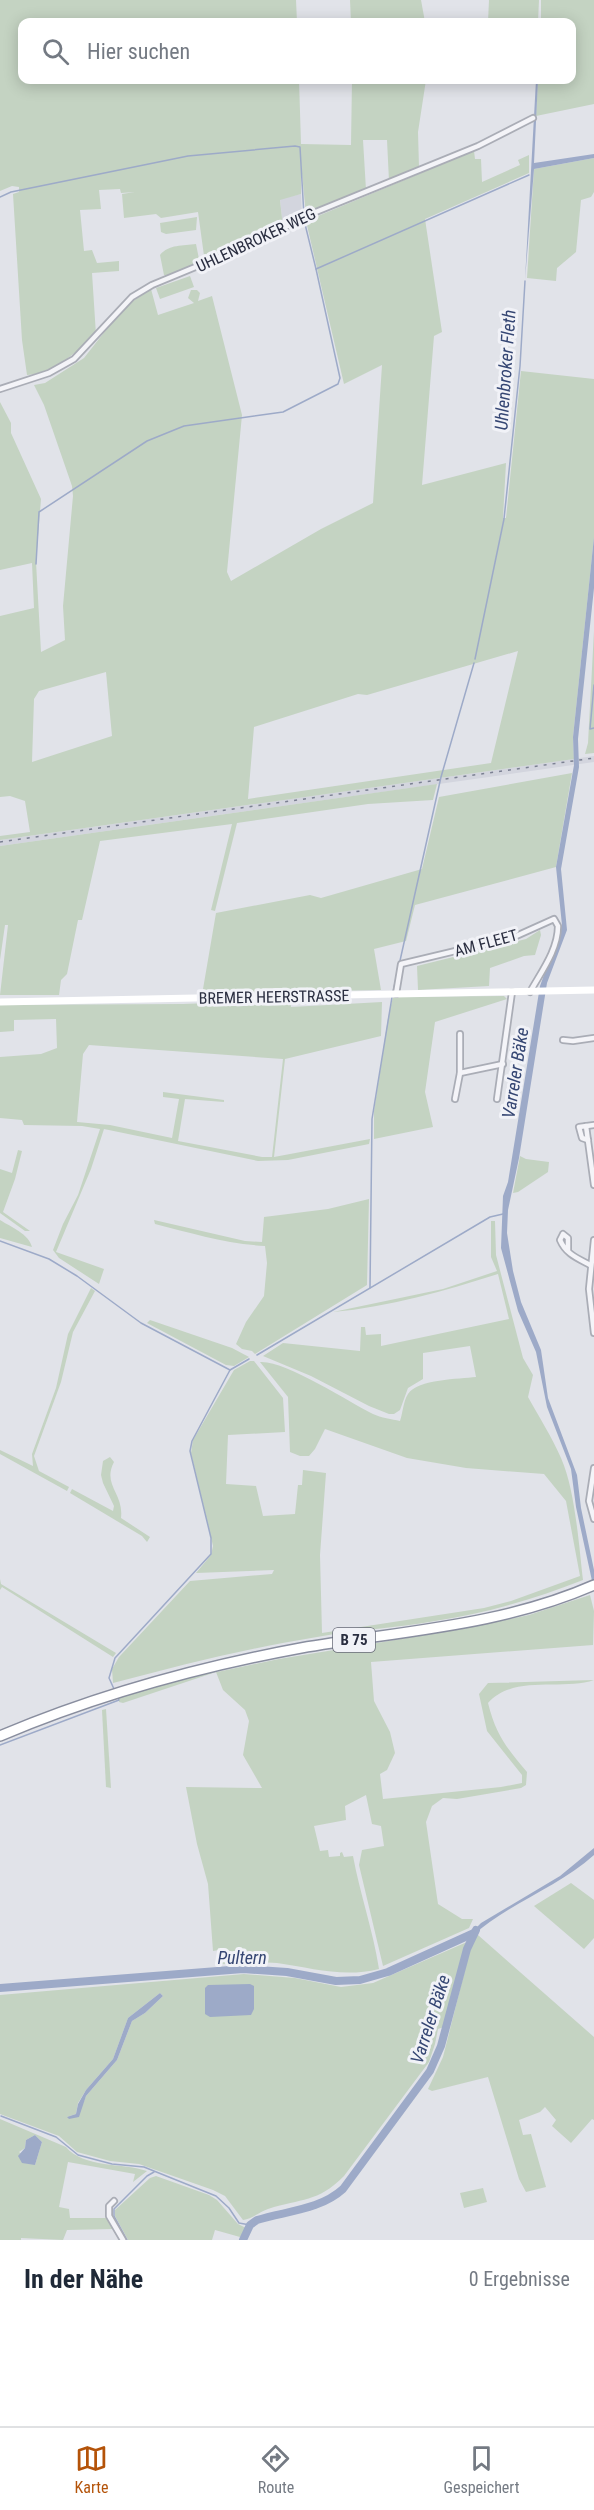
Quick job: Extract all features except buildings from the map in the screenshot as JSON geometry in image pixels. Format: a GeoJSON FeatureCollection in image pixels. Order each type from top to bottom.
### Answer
{"type":"FeatureCollection","features":[{"type":"Feature","properties":{"kind":"highway","name":"B 75"},"geometry":{"type":"LineString","coordinates":[[0,1731],[109,1692],[232,1656],[302,1643],[430,1625],[501,1611],[590,1584]]}},
{"type":"Feature","properties":{"kind":"highway","name":"B 75"},"geometry":{"type":"LineString","coordinates":[[0,1736],[109,1692]]}},
{"type":"Feature","properties":{"kind":"main road","name":"BREMER HEERSTRASSE"},"geometry":{"type":"LineString","coordinates":[[0,1002],[594,990]]}},
{"type":"Feature","properties":{"kind":"street","name":"UHLENBROKER WEG"},"geometry":{"type":"LineString","coordinates":[[0,389],[49,373],[74,359],[84,352],[132,297],[152,285],[263,239],[306,216],[478,146],[533,118]]}},
{"type":"Feature","properties":{"kind":"street","name":"AM FLEET"},"geometry":{"type":"LineString","coordinates":[[394,994],[401,964],[514,937],[551,918],[558,926],[555,941],[543,972],[531,992]]}},
{"type":"Feature","properties":{"kind":"street"},"geometry":{"type":"LineString","coordinates":[[497,1099],[512,992]]}},
{"type":"Feature","properties":{"kind":"street"},"geometry":{"type":"LineString","coordinates":[[455,1099],[460,1073],[460,1034]]}},
{"type":"Feature","properties":{"kind":"street"},"geometry":{"type":"LineString","coordinates":[[563,1040],[594,1038]]}},
{"type":"Feature","properties":{"kind":"street"},"geometry":{"type":"LineString","coordinates":[[460,1073],[503,1064]]}},
{"type":"Feature","properties":{"kind":"street"},"geometry":{"type":"LineString","coordinates":[[594,1125],[586,1126],[594,1185]]}},
{"type":"Feature","properties":{"kind":"street"},"geometry":{"type":"LineString","coordinates":[[594,1240],[590,1265],[592,1282],[590,1312],[594,1333]]}},
{"type":"Feature","properties":{"kind":"street"},"geometry":{"type":"LineString","coordinates":[[567,1251],[590,1265]]}},
{"type":"Feature","properties":{"kind":"street"},"geometry":{"type":"LineString","coordinates":[[594,1468],[590,1501],[594,1519]]}},
{"type":"Feature","properties":{"kind":"street"},"geometry":{"type":"LineString","coordinates":[[114,2201],[108,2211],[123,2240]]}},
{"type":"Feature","properties":{"kind":"shaded area"},"geometry":{"type":"Polygon","coordinates":[[[301,194],[302,216],[283,227],[280,199],[301,194]]]}},
{"type":"Feature","properties":{"kind":"shaded area"},"geometry":{"type":"Polygon","coordinates":[[[594,756],[594,762],[0,846],[0,840],[594,756]]]}},
{"type":"Feature","properties":{"kind":"green space"},"geometry":{"type":"Polygon","coordinates":[[[0,0],[296,0],[297,18],[18,18],[18,84],[299,84],[301,144],[351,145],[352,84],[425,84],[418,132],[419,167],[389,181],[387,140],[363,140],[366,190],[306,215],[301,163],[301,194],[280,200],[283,227],[205,263],[198,212],[161,218],[156,214],[124,218],[122,194],[135,192],[121,193],[120,189],[99,190],[101,209],[80,210],[84,251],[92,250],[97,263],[119,261],[119,271],[92,273],[96,335],[55,366],[27,375],[22,340],[13,194],[19,192],[19,187],[12,186],[0,191],[0,0]]]}},
{"type":"Feature","properties":{"kind":"green space"},"geometry":{"type":"Polygon","coordinates":[[[350,0],[421,0],[424,18],[351,18],[350,0]]]}},
{"type":"Feature","properties":{"kind":"green space"},"geometry":{"type":"Polygon","coordinates":[[[489,0],[539,0],[538,18],[488,18],[489,0]]]}},
{"type":"Feature","properties":{"kind":"green space"},"geometry":{"type":"Polygon","coordinates":[[[541,0],[594,0],[594,104],[536,116],[538,84],[576,84],[576,18],[541,18],[541,0]]]}},
{"type":"Feature","properties":{"kind":"green space"},"geometry":{"type":"Polygon","coordinates":[[[474,151],[475,159],[481,159],[482,182],[520,165],[518,160],[529,155],[529,173],[425,219],[442,332],[434,336],[422,485],[506,463],[503,518],[506,518],[521,371],[594,379],[594,537],[573,737],[574,759],[0,840],[0,836],[30,832],[25,801],[10,796],[0,797],[0,616],[34,608],[32,563],[0,570],[0,402],[11,423],[11,433],[41,499],[36,562],[41,652],[65,640],[63,606],[73,496],[72,486],[44,405],[34,385],[45,383],[84,358],[124,307],[151,289],[158,315],[194,303],[188,298],[191,290],[197,290],[200,293],[198,301],[212,296],[242,415],[227,572],[231,581],[321,529],[373,503],[382,365],[344,384],[306,221],[474,151]],[[518,651],[367,695],[358,694],[254,727],[248,799],[491,763],[518,651]],[[106,672],[39,691],[34,699],[32,762],[112,736],[106,672]]]}},
{"type":"Feature","properties":{"kind":"green space"},"geometry":{"type":"Polygon","coordinates":[[[594,158],[594,192],[591,197],[581,200],[576,252],[557,268],[556,281],[527,278],[534,169],[594,158]]]}},
{"type":"Feature","properties":{"kind":"green space"},"geometry":{"type":"Polygon","coordinates":[[[197,217],[196,230],[166,234],[161,232],[160,223],[197,217]]]}},
{"type":"Feature","properties":{"kind":"green space"},"geometry":{"type":"Polygon","coordinates":[[[196,244],[200,264],[167,276],[164,275],[160,255],[164,251],[176,246],[196,244]]]}},
{"type":"Feature","properties":{"kind":"green space"},"geometry":{"type":"Polygon","coordinates":[[[190,276],[194,287],[160,299],[156,288],[190,276]]]}},
{"type":"Feature","properties":{"kind":"green space"},"geometry":{"type":"Polygon","coordinates":[[[594,631],[594,753],[585,754],[588,743],[594,631]]]}},
{"type":"Feature","properties":{"kind":"green space"},"geometry":{"type":"Polygon","coordinates":[[[572,773],[556,867],[415,905],[406,941],[374,949],[381,990],[211,993],[203,989],[216,913],[310,895],[321,898],[422,869],[439,797],[572,773]]]}},
{"type":"Feature","properties":{"kind":"green space"},"geometry":{"type":"Polygon","coordinates":[[[437,784],[433,800],[368,804],[237,823],[215,911],[211,910],[232,824],[100,841],[82,920],[78,920],[67,974],[61,980],[59,995],[0,995],[8,925],[5,925],[0,960],[0,846],[437,784]]]}},
{"type":"Feature","properties":{"kind":"green space"},"geometry":{"type":"Polygon","coordinates":[[[540,930],[541,935],[535,955],[524,956],[490,968],[489,986],[418,990],[417,966],[526,939],[540,930]]]}},
{"type":"Feature","properties":{"kind":"green space"},"geometry":{"type":"Polygon","coordinates":[[[504,996],[507,999],[435,1022],[425,1092],[433,1127],[374,1139],[374,1111],[393,997],[504,996]]]}},
{"type":"Feature","properties":{"kind":"green space"},"geometry":{"type":"Polygon","coordinates":[[[290,1000],[291,1007],[382,1002],[381,1036],[285,1059],[274,1157],[370,1139],[369,1144],[288,1160],[258,1161],[104,1129],[91,1169],[56,1252],[104,1269],[99,1284],[59,1258],[53,1250],[78,1195],[100,1129],[82,1126],[24,1125],[22,1120],[0,1118],[0,1057],[41,1054],[57,1048],[56,1019],[14,1020],[14,1031],[0,1032],[0,1005],[183,1004],[290,1000]],[[89,1045],[83,1054],[77,1122],[110,1125],[172,1138],[179,1099],[163,1097],[163,1092],[224,1100],[224,1102],[185,1099],[178,1141],[272,1157],[283,1059],[89,1045]]]}},
{"type":"Feature","properties":{"kind":"green space"},"geometry":{"type":"Polygon","coordinates":[[[18,1150],[22,1151],[3,1212],[30,1231],[25,1231],[0,1213],[0,1169],[12,1173],[18,1150]]]}},
{"type":"Feature","properties":{"kind":"green space"},"geometry":{"type":"Polygon","coordinates":[[[520,1156],[549,1162],[548,1172],[513,1193],[520,1156]]]}},
{"type":"Feature","properties":{"kind":"green space"},"geometry":{"type":"Polygon","coordinates":[[[369,1199],[367,1285],[255,1354],[236,1344],[246,1322],[264,1296],[267,1263],[265,1246],[209,1238],[155,1224],[154,1220],[245,1241],[262,1242],[264,1217],[328,1209],[369,1199]]]}},
{"type":"Feature","properties":{"kind":"green space"},"geometry":{"type":"Polygon","coordinates":[[[0,1220],[27,1238],[32,1247],[0,1238],[0,1220]]]}},
{"type":"Feature","properties":{"kind":"green space"},"geometry":{"type":"Polygon","coordinates":[[[491,1221],[495,1221],[496,1255],[523,1358],[533,1375],[528,1397],[550,1435],[570,1485],[583,1580],[492,1610],[266,1646],[113,1683],[112,1669],[119,1657],[190,1581],[272,1574],[274,1570],[196,1573],[211,1555],[213,1546],[191,1453],[193,1440],[234,1370],[250,1361],[254,1361],[283,1398],[285,1432],[228,1435],[226,1484],[256,1486],[263,1516],[295,1514],[298,1485],[302,1485],[303,1470],[326,1473],[320,1555],[322,1633],[484,1608],[511,1601],[580,1576],[566,1501],[544,1474],[466,1468],[407,1458],[325,1429],[309,1456],[300,1456],[290,1452],[288,1397],[260,1362],[271,1363],[300,1374],[373,1414],[400,1421],[406,1397],[413,1389],[439,1381],[476,1377],[470,1346],[423,1353],[423,1379],[408,1388],[400,1410],[389,1414],[311,1376],[263,1356],[283,1343],[360,1351],[361,1327],[365,1327],[366,1335],[381,1334],[381,1346],[509,1319],[498,1274],[396,1302],[333,1312],[443,1289],[497,1271],[491,1257],[491,1221]]]}},
{"type":"Feature","properties":{"kind":"green space"},"geometry":{"type":"Polygon","coordinates":[[[91,1288],[95,1291],[73,1332],[61,1382],[34,1456],[39,1471],[69,1487],[67,1491],[0,1454],[0,1450],[33,1466],[32,1454],[56,1388],[68,1334],[91,1288]]]}},
{"type":"Feature","properties":{"kind":"green space"},"geometry":{"type":"Polygon","coordinates":[[[150,1320],[232,1348],[249,1357],[234,1366],[226,1365],[147,1323],[150,1320]]]}},
{"type":"Feature","properties":{"kind":"green space"},"geometry":{"type":"Polygon","coordinates":[[[110,1457],[114,1462],[110,1477],[121,1509],[121,1518],[150,1537],[147,1542],[142,1536],[70,1493],[72,1489],[113,1511],[114,1506],[101,1475],[103,1461],[110,1457]]]}},
{"type":"Feature","properties":{"kind":"green space"},"geometry":{"type":"Polygon","coordinates":[[[0,1579],[1,1584],[116,1653],[113,1657],[2,1587],[0,1590],[0,1579]]]}},
{"type":"Feature","properties":{"kind":"green space"},"geometry":{"type":"Polygon","coordinates":[[[590,1595],[594,1611],[593,1645],[371,1662],[374,1701],[390,1732],[395,1753],[387,1770],[380,1774],[383,1799],[522,1783],[522,1775],[487,1731],[479,1694],[488,1683],[594,1680],[582,1683],[524,1686],[498,1694],[488,1703],[491,1714],[503,1740],[527,1772],[526,1785],[521,1788],[457,1799],[443,1798],[432,1806],[426,1822],[438,1904],[462,1919],[473,1919],[469,1928],[383,1966],[359,1865],[362,1850],[384,1846],[381,1826],[372,1824],[366,1795],[345,1806],[346,1820],[314,1826],[320,1851],[328,1850],[329,1857],[340,1856],[342,1852],[344,1857],[353,1856],[379,1969],[353,1973],[270,1962],[220,1964],[219,1950],[213,1951],[208,1884],[197,1844],[186,1787],[262,1788],[243,1755],[249,1721],[245,1710],[223,1690],[216,1672],[123,1703],[119,1702],[119,1696],[215,1668],[217,1672],[279,1659],[462,1629],[529,1615],[590,1595]]]}},
{"type":"Feature","properties":{"kind":"green space"},"geometry":{"type":"Polygon","coordinates":[[[106,1709],[111,1788],[106,1787],[102,1710],[106,1709]]]}},
{"type":"Feature","properties":{"kind":"green space"},"geometry":{"type":"Polygon","coordinates":[[[571,1883],[594,1900],[594,1938],[584,1949],[534,1906],[571,1883]]]}},
{"type":"Feature","properties":{"kind":"green space"},"geometry":{"type":"Polygon","coordinates":[[[478,1935],[594,2037],[594,2120],[592,2119],[571,2143],[552,2126],[556,2120],[545,2107],[540,2112],[519,2120],[523,2135],[531,2134],[546,2187],[526,2192],[519,2179],[488,2077],[432,2091],[428,2089],[443,2057],[473,1938],[478,1935]]]}},
{"type":"Feature","properties":{"kind":"green space"},"geometry":{"type":"Polygon","coordinates":[[[467,1942],[444,2027],[438,2029],[429,2062],[344,2176],[326,2191],[309,2198],[268,2209],[243,2220],[225,2196],[213,2190],[139,2164],[110,2161],[77,2152],[59,2136],[0,2114],[0,1995],[244,1974],[295,1978],[341,1987],[373,1983],[467,1942]],[[160,1993],[128,2018],[113,2059],[86,2090],[78,2103],[76,2114],[67,2117],[79,2114],[86,2096],[117,2060],[132,2021],[145,2013],[163,1996],[160,1993]]]}},
{"type":"Feature","properties":{"kind":"green space"},"geometry":{"type":"Polygon","coordinates":[[[0,2119],[66,2147],[73,2154],[93,2162],[147,2171],[133,2182],[135,2174],[68,2162],[59,2207],[69,2209],[70,2218],[106,2218],[113,2229],[67,2230],[63,2240],[21,2238],[21,2240],[0,2240],[0,2119]],[[35,2135],[26,2140],[25,2148],[19,2152],[35,2165],[42,2142],[35,2135]]]}},
{"type":"Feature","properties":{"kind":"green space"},"geometry":{"type":"Polygon","coordinates":[[[156,2176],[209,2195],[217,2200],[238,2224],[246,2228],[240,2237],[215,2230],[212,2240],[128,2240],[115,2216],[115,2210],[150,2178],[156,2176]]]}},
{"type":"Feature","properties":{"kind":"green space"},"geometry":{"type":"Polygon","coordinates":[[[483,2188],[487,2202],[464,2208],[460,2193],[483,2188]]]}},
{"type":"Feature","properties":{"kind":"water"},"geometry":{"type":"Polygon","coordinates":[[[536,84],[538,84],[534,163],[594,154],[594,158],[534,169],[525,280],[536,84]]]}},
{"type":"Feature","properties":{"kind":"water"},"geometry":{"type":"Polygon","coordinates":[[[594,537],[594,588],[578,739],[579,767],[561,869],[567,930],[547,983],[519,1158],[508,1210],[507,1233],[521,1302],[541,1350],[548,1398],[577,1475],[581,1508],[594,1570],[594,1590],[576,1507],[571,1469],[547,1407],[536,1352],[518,1311],[501,1248],[503,1196],[508,1182],[540,986],[562,925],[556,867],[574,765],[573,737],[594,537]]]}},
{"type":"Feature","properties":{"kind":"water"},"geometry":{"type":"Polygon","coordinates":[[[594,1848],[594,1855],[580,1867],[500,1915],[471,1937],[472,1932],[481,1923],[560,1876],[594,1848]]]}},
{"type":"Feature","properties":{"kind":"water"},"geometry":{"type":"Polygon","coordinates":[[[250,1984],[254,1986],[254,2009],[251,2015],[210,2017],[205,2014],[205,1988],[208,1985],[250,1984]]]}},
{"type":"Feature","properties":{"kind":"water"},"geometry":{"type":"Polygon","coordinates":[[[160,1993],[163,1996],[145,2013],[132,2021],[117,2060],[86,2096],[79,2117],[69,2119],[67,2117],[76,2114],[78,2104],[86,2090],[113,2059],[128,2018],[160,1993]]]}},
{"type":"Feature","properties":{"kind":"water"},"geometry":{"type":"Polygon","coordinates":[[[35,2135],[42,2142],[35,2165],[22,2163],[18,2156],[25,2148],[26,2140],[35,2135]]]}},
{"type":"Feature","properties":{"kind":"waterway"},"geometry":{"type":"LineString","coordinates":[[0,197],[11,192],[188,156],[295,146],[300,147],[304,216]]}},
{"type":"Feature","properties":{"kind":"waterway"},"geometry":{"type":"LineString","coordinates":[[36,564],[39,512],[147,441],[184,426],[283,412],[338,384],[340,378],[316,269],[529,175]]}},
{"type":"Feature","properties":{"kind":"waterway"},"geometry":{"type":"LineString","coordinates":[[304,220],[316,269]]}},
{"type":"Feature","properties":{"kind":"waterway","name":"Uhlenbroker Fleth"},"geometry":{"type":"LineString","coordinates":[[475,659],[504,519],[520,366],[525,281]]}},
{"type":"Feature","properties":{"kind":"waterway"},"geometry":{"type":"LineString","coordinates":[[393,992],[441,777],[474,663]]}},
{"type":"Feature","properties":{"kind":"waterway"},"geometry":{"type":"LineString","coordinates":[[594,685],[590,729],[594,728]]}},
{"type":"Feature","properties":{"kind":"waterway"},"geometry":{"type":"LineString","coordinates":[[370,1288],[372,1119],[392,997]]}},
{"type":"Feature","properties":{"kind":"waterway"},"geometry":{"type":"LineString","coordinates":[[257,1355],[490,1217],[503,1214]]}},
{"type":"Feature","properties":{"kind":"waterway"},"geometry":{"type":"LineString","coordinates":[[0,1241],[49,1259],[77,1276],[141,1323],[230,1370]]}},
{"type":"Feature","properties":{"kind":"waterway"},"geometry":{"type":"LineString","coordinates":[[114,1689],[109,1678],[115,1658],[211,1554],[211,1538],[190,1451],[192,1441],[230,1370],[249,1359]]}},
{"type":"Feature","properties":{"kind":"waterway"},"geometry":{"type":"LineString","coordinates":[[0,1745],[119,1700],[117,1696]]}},
{"type":"Feature","properties":{"kind":"waterway","name":"Varreler Bäke"},"geometry":{"type":"LineString","coordinates":[[243,2240],[250,2225],[257,2220],[313,2206],[343,2189],[430,2071],[441,2046],[467,1949],[476,1930]]}},
{"type":"Feature","properties":{"kind":"waterway","name":"Pultern"},"geometry":{"type":"LineString","coordinates":[[0,1988],[243,1969],[287,1972],[336,1981],[360,1980],[388,1972],[474,1933]]}},
{"type":"Feature","properties":{"kind":"waterway"},"geometry":{"type":"LineString","coordinates":[[1,2116],[56,2137],[78,2155],[112,2164],[144,2167],[216,2196],[229,2208],[239,2223],[250,2225]]}},
{"type":"Feature","properties":{"kind":"waterway"},"geometry":{"type":"LineString","coordinates":[[127,2240],[114,2216],[114,2209],[147,2176],[154,2172]]}},
{"type":"Feature","properties":{"kind":"railway"},"geometry":{"type":"LineString","coordinates":[[0,842],[594,758]]}}]}
